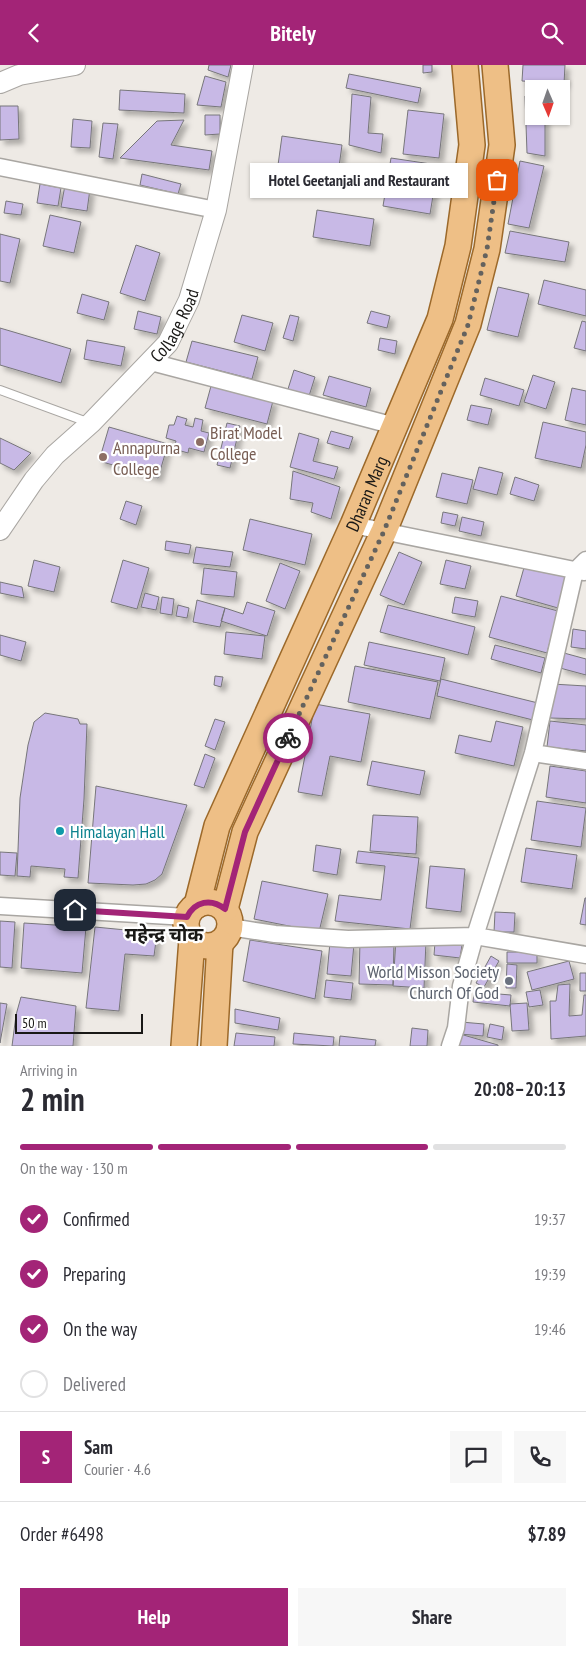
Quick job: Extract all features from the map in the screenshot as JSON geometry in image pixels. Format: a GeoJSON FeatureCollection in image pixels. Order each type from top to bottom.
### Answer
{"type":"FeatureCollection","features":[{"type":"Feature","properties":{"kind":"main road","name":"Dharan Marg"},"geometry":{"type":"LineString","coordinates":[[184,1046],[192,920],[217,826],[353,525],[440,319],[458,246],[472,145],[465,65]]}},
{"type":"Feature","properties":{"kind":"main road"},"geometry":{"type":"LineString","coordinates":[[214,1046],[225,926],[245,832],[384,531],[468,325],[487,249],[502,145],[495,65]]}},
{"type":"Feature","properties":{"kind":"main road"},"geometry":{"type":"LineString","coordinates":[[204,902],[212,902],[219,904],[225,926],[205,946],[198,944],[192,920],[204,902]]}},
{"type":"Feature","properties":{"kind":"street"},"geometry":{"type":"LineString","coordinates":[[0,83],[21,70],[75,65]]}},
{"type":"Feature","properties":{"kind":"street","name":"Collage Road"},"geometry":{"type":"LineString","coordinates":[[0,530],[34,480],[55,455],[91,423],[168,343],[189,300],[216,209],[243,65]]}},
{"type":"Feature","properties":{"kind":"street"},"geometry":{"type":"LineString","coordinates":[[0,167],[216,209]]}},
{"type":"Feature","properties":{"kind":"street"},"geometry":{"type":"LineString","coordinates":[[151,362],[395,426]]}},
{"type":"Feature","properties":{"kind":"street"},"geometry":{"type":"LineString","coordinates":[[353,525],[582,568],[534,753],[475,936],[461,986],[456,1028],[450,1046]]}},
{"type":"Feature","properties":{"kind":"street"},"geometry":{"type":"LineString","coordinates":[[534,753],[586,761]]}},
{"type":"Feature","properties":{"kind":"street"},"geometry":{"type":"LineString","coordinates":[[0,906],[192,920]]}},
{"type":"Feature","properties":{"kind":"street"},"geometry":{"type":"LineString","coordinates":[[225,926],[275,934],[348,939],[475,936],[586,955]]}},
{"type":"Feature","properties":{"kind":"lane"},"geometry":{"type":"LineString","coordinates":[[0,390],[91,423]]}},
{"type":"Feature","properties":{"kind":"building"},"geometry":{"type":"Polygon","coordinates":[[[209,65],[231,65],[228,77],[208,70],[209,65]]]}},
{"type":"Feature","properties":{"kind":"building"},"geometry":{"type":"Polygon","coordinates":[[[423,65],[432,65],[432,72],[423,73],[423,65]]]}},
{"type":"Feature","properties":{"kind":"building"},"geometry":{"type":"Polygon","coordinates":[[[523,65],[565,65],[564,80],[522,81],[523,65]]]}},
{"type":"Feature","properties":{"kind":"building"},"geometry":{"type":"Polygon","coordinates":[[[349,74],[421,88],[418,103],[346,88],[349,74]]]}},
{"type":"Feature","properties":{"kind":"building"},"geometry":{"type":"Polygon","coordinates":[[[205,76],[226,82],[221,107],[197,105],[205,76]]]}},
{"type":"Feature","properties":{"kind":"building"},"geometry":{"type":"Polygon","coordinates":[[[120,90],[185,94],[184,113],[119,110],[120,90]]]}},
{"type":"Feature","properties":{"kind":"building"},"geometry":{"type":"Polygon","coordinates":[[[352,94],[371,97],[368,133],[383,134],[381,153],[349,145],[352,94]]]}},
{"type":"Feature","properties":{"kind":"building"},"geometry":{"type":"Polygon","coordinates":[[[0,106],[18,106],[19,139],[0,140],[0,106]]]}},
{"type":"Feature","properties":{"kind":"building"},"geometry":{"type":"Polygon","coordinates":[[[408,110],[444,114],[439,158],[403,154],[408,110]]]}},
{"type":"Feature","properties":{"kind":"building"},"geometry":{"type":"Polygon","coordinates":[[[205,115],[220,115],[220,134],[205,135],[205,115]]]}},
{"type":"Feature","properties":{"kind":"building"},"geometry":{"type":"Polygon","coordinates":[[[73,119],[92,121],[90,148],[71,147],[73,119]]]}},
{"type":"Feature","properties":{"kind":"building"},"geometry":{"type":"Polygon","coordinates":[[[184,120],[171,145],[212,151],[209,170],[120,158],[157,121],[184,120]]]}},
{"type":"Feature","properties":{"kind":"building"},"geometry":{"type":"Polygon","coordinates":[[[103,123],[118,124],[113,159],[99,157],[103,123]]]}},
{"type":"Feature","properties":{"kind":"building"},"geometry":{"type":"Polygon","coordinates":[[[526,125],[545,125],[545,156],[527,153],[526,125]]]}},
{"type":"Feature","properties":{"kind":"building"},"geometry":{"type":"Polygon","coordinates":[[[282,136],[342,145],[338,174],[278,165],[282,136]]]}},
{"type":"Feature","properties":{"kind":"building"},"geometry":{"type":"Polygon","coordinates":[[[391,158],[438,165],[430,214],[383,206],[391,158]]]}},
{"type":"Feature","properties":{"kind":"building"},"geometry":{"type":"Polygon","coordinates":[[[520,161],[544,166],[529,228],[508,224],[520,161]]]}},
{"type":"Feature","properties":{"kind":"building"},"geometry":{"type":"Polygon","coordinates":[[[142,174],[181,184],[178,194],[140,185],[142,174]]]}},
{"type":"Feature","properties":{"kind":"building"},"geometry":{"type":"Polygon","coordinates":[[[40,184],[61,188],[58,206],[37,203],[40,184]]]}},
{"type":"Feature","properties":{"kind":"building"},"geometry":{"type":"Polygon","coordinates":[[[65,185],[90,189],[87,211],[61,207],[65,185]]]}},
{"type":"Feature","properties":{"kind":"building"},"geometry":{"type":"Polygon","coordinates":[[[6,201],[23,204],[21,215],[4,213],[6,201]]]}},
{"type":"Feature","properties":{"kind":"building"},"geometry":{"type":"Polygon","coordinates":[[[317,210],[374,219],[370,246],[313,237],[317,210]]]}},
{"type":"Feature","properties":{"kind":"building"},"geometry":{"type":"Polygon","coordinates":[[[50,215],[81,222],[74,253],[43,246],[50,215]]]}},
{"type":"Feature","properties":{"kind":"building"},"geometry":{"type":"Polygon","coordinates":[[[510,231],[569,242],[565,262],[505,253],[510,231]]]}},
{"type":"Feature","properties":{"kind":"building"},"geometry":{"type":"Polygon","coordinates":[[[0,234],[20,239],[10,283],[0,281],[0,234]]]}},
{"type":"Feature","properties":{"kind":"building"},"geometry":{"type":"Polygon","coordinates":[[[136,245],[160,253],[145,301],[120,293],[136,245]]]}},
{"type":"Feature","properties":{"kind":"building"},"geometry":{"type":"Polygon","coordinates":[[[544,280],[586,290],[586,316],[538,304],[544,280]]]}},
{"type":"Feature","properties":{"kind":"building"},"geometry":{"type":"Polygon","coordinates":[[[498,287],[529,294],[518,337],[487,330],[498,287]]]}},
{"type":"Feature","properties":{"kind":"building"},"geometry":{"type":"Polygon","coordinates":[[[82,294],[109,302],[104,320],[77,313],[82,294]]]}},
{"type":"Feature","properties":{"kind":"building"},"geometry":{"type":"Polygon","coordinates":[[[138,311],[161,317],[157,334],[134,329],[138,311]]]}},
{"type":"Feature","properties":{"kind":"building"},"geometry":{"type":"Polygon","coordinates":[[[371,311],[390,316],[387,328],[367,323],[371,311]]]}},
{"type":"Feature","properties":{"kind":"building"},"geometry":{"type":"Polygon","coordinates":[[[242,315],[273,323],[265,351],[234,342],[242,315]]]}},
{"type":"Feature","properties":{"kind":"building"},"geometry":{"type":"Polygon","coordinates":[[[290,315],[299,317],[293,341],[283,338],[290,315]]]}},
{"type":"Feature","properties":{"kind":"building"},"geometry":{"type":"Polygon","coordinates":[[[582,321],[586,322],[586,351],[574,348],[582,321]]]}},
{"type":"Feature","properties":{"kind":"building"},"geometry":{"type":"Polygon","coordinates":[[[0,328],[71,349],[61,383],[0,365],[0,328]]]}},
{"type":"Feature","properties":{"kind":"building"},"geometry":{"type":"Polygon","coordinates":[[[380,338],[397,341],[395,354],[378,350],[380,338]]]}},
{"type":"Feature","properties":{"kind":"building"},"geometry":{"type":"Polygon","coordinates":[[[87,340],[125,347],[121,366],[84,359],[87,340]]]}},
{"type":"Feature","properties":{"kind":"building"},"geometry":{"type":"Polygon","coordinates":[[[192,341],[258,357],[252,379],[186,362],[192,341]]]}},
{"type":"Feature","properties":{"kind":"building"},"geometry":{"type":"Polygon","coordinates":[[[294,370],[315,377],[309,396],[288,389],[294,370]]]}},
{"type":"Feature","properties":{"kind":"building"},"geometry":{"type":"Polygon","coordinates":[[[533,375],[555,382],[546,409],[524,402],[533,375]]]}},
{"type":"Feature","properties":{"kind":"building"},"geometry":{"type":"Polygon","coordinates":[[[329,376],[371,388],[366,407],[323,395],[329,376]]]}},
{"type":"Feature","properties":{"kind":"building"},"geometry":{"type":"Polygon","coordinates":[[[485,378],[524,390],[519,406],[480,395],[485,378]]]}},
{"type":"Feature","properties":{"kind":"building"},"geometry":{"type":"Polygon","coordinates":[[[211,386],[273,401],[267,424],[205,408],[211,386]]]}},
{"type":"Feature","properties":{"kind":"building"},"geometry":{"type":"Polygon","coordinates":[[[572,388],[586,391],[586,425],[565,420],[572,388]]]}},
{"type":"Feature","properties":{"kind":"building"},"geometry":{"type":"Polygon","coordinates":[[[471,405],[492,409],[488,425],[467,420],[471,405]]]}},
{"type":"Feature","properties":{"kind":"building"},"geometry":{"type":"Polygon","coordinates":[[[177,416],[187,419],[185,425],[193,427],[195,418],[203,420],[201,431],[209,433],[204,452],[189,448],[188,453],[174,449],[176,441],[166,438],[169,425],[174,425],[177,416]]]}},
{"type":"Feature","properties":{"kind":"building"},"geometry":{"type":"Polygon","coordinates":[[[543,422],[586,432],[586,445],[581,468],[535,458],[543,422]]]}},
{"type":"Feature","properties":{"kind":"building"},"geometry":{"type":"Polygon","coordinates":[[[227,423],[240,426],[230,468],[217,465],[227,423]]]}},
{"type":"Feature","properties":{"kind":"building"},"geometry":{"type":"Polygon","coordinates":[[[109,427],[168,444],[158,478],[99,461],[109,427]]]}},
{"type":"Feature","properties":{"kind":"building"},"geometry":{"type":"Polygon","coordinates":[[[331,431],[353,437],[349,449],[327,443],[331,431]]]}},
{"type":"Feature","properties":{"kind":"building"},"geometry":{"type":"Polygon","coordinates":[[[299,433],[319,439],[313,461],[338,467],[334,479],[290,467],[299,433]]]}},
{"type":"Feature","properties":{"kind":"building"},"geometry":{"type":"Polygon","coordinates":[[[0,438],[31,453],[14,470],[0,463],[0,438]]]}},
{"type":"Feature","properties":{"kind":"building"},"geometry":{"type":"Polygon","coordinates":[[[479,467],[503,473],[497,495],[473,489],[479,467]]]}},
{"type":"Feature","properties":{"kind":"building"},"geometry":{"type":"Polygon","coordinates":[[[293,471],[340,487],[331,519],[311,512],[313,503],[290,499],[293,471]]]}},
{"type":"Feature","properties":{"kind":"building"},"geometry":{"type":"Polygon","coordinates":[[[442,473],[473,480],[467,504],[436,497],[442,473]]]}},
{"type":"Feature","properties":{"kind":"building"},"geometry":{"type":"Polygon","coordinates":[[[515,477],[539,485],[534,501],[510,494],[515,477]]]}},
{"type":"Feature","properties":{"kind":"building"},"geometry":{"type":"Polygon","coordinates":[[[126,501],[142,506],[136,525],[120,519],[126,501]]]}},
{"type":"Feature","properties":{"kind":"building"},"geometry":{"type":"Polygon","coordinates":[[[443,512],[458,515],[455,526],[441,523],[443,512]]]}},
{"type":"Feature","properties":{"kind":"building"},"geometry":{"type":"Polygon","coordinates":[[[462,517],[484,522],[481,536],[459,531],[462,517]]]}},
{"type":"Feature","properties":{"kind":"building"},"geometry":{"type":"Polygon","coordinates":[[[250,519],[312,534],[305,565],[243,550],[250,519]]]}},
{"type":"Feature","properties":{"kind":"building"},"geometry":{"type":"Polygon","coordinates":[[[166,541],[191,545],[189,554],[165,550],[166,541]]]}},
{"type":"Feature","properties":{"kind":"building"},"geometry":{"type":"Polygon","coordinates":[[[196,547],[233,552],[230,567],[193,563],[196,547]]]}},
{"type":"Feature","properties":{"kind":"building"},"geometry":{"type":"Polygon","coordinates":[[[399,552],[422,562],[404,605],[380,595],[399,552]]]}},
{"type":"Feature","properties":{"kind":"building"},"geometry":{"type":"Polygon","coordinates":[[[34,560],[60,567],[54,592],[28,586],[34,560]]]}},
{"type":"Feature","properties":{"kind":"building"},"geometry":{"type":"Polygon","coordinates":[[[123,560],[149,568],[137,609],[111,602],[123,560]]]}},
{"type":"Feature","properties":{"kind":"building"},"geometry":{"type":"Polygon","coordinates":[[[446,560],[471,566],[465,589],[440,584],[446,560]]]}},
{"type":"Feature","properties":{"kind":"building"},"geometry":{"type":"Polygon","coordinates":[[[280,563],[300,571],[285,609],[266,601],[280,563]]]}},
{"type":"Feature","properties":{"kind":"building"},"geometry":{"type":"Polygon","coordinates":[[[525,564],[567,576],[558,608],[516,596],[525,564]]]}},
{"type":"Feature","properties":{"kind":"building"},"geometry":{"type":"Polygon","coordinates":[[[204,568],[237,572],[234,597],[201,594],[204,568]]]}},
{"type":"Feature","properties":{"kind":"building"},"geometry":{"type":"Polygon","coordinates":[[[0,582],[22,587],[24,598],[0,593],[0,582]]]}},
{"type":"Feature","properties":{"kind":"building"},"geometry":{"type":"Polygon","coordinates":[[[145,593],[159,597],[156,610],[141,607],[145,593]]]}},
{"type":"Feature","properties":{"kind":"building"},"geometry":{"type":"Polygon","coordinates":[[[501,596],[558,611],[547,653],[489,637],[501,596]]]}},
{"type":"Feature","properties":{"kind":"building"},"geometry":{"type":"Polygon","coordinates":[[[162,597],[174,599],[172,615],[160,613],[162,597]]]}},
{"type":"Feature","properties":{"kind":"building"},"geometry":{"type":"Polygon","coordinates":[[[455,597],[478,601],[475,617],[452,613],[455,597]]]}},
{"type":"Feature","properties":{"kind":"building"},"geometry":{"type":"Polygon","coordinates":[[[197,600],[225,608],[220,627],[193,622],[197,600]]]}},
{"type":"Feature","properties":{"kind":"building"},"geometry":{"type":"Polygon","coordinates":[[[247,602],[275,611],[267,636],[221,621],[225,608],[243,614],[247,602]]]}},
{"type":"Feature","properties":{"kind":"building"},"geometry":{"type":"Polygon","coordinates":[[[178,605],[189,608],[187,618],[176,616],[178,605]]]}},
{"type":"Feature","properties":{"kind":"building"},"geometry":{"type":"Polygon","coordinates":[[[388,605],[475,627],[468,655],[380,632],[388,605]]]}},
{"type":"Feature","properties":{"kind":"building"},"geometry":{"type":"Polygon","coordinates":[[[573,629],[586,631],[586,649],[571,647],[573,629]]]}},
{"type":"Feature","properties":{"kind":"building"},"geometry":{"type":"Polygon","coordinates":[[[226,632],[265,636],[262,659],[224,654],[226,632]]]}},
{"type":"Feature","properties":{"kind":"building"},"geometry":{"type":"Polygon","coordinates":[[[0,635],[26,642],[21,661],[0,655],[0,635]]]}},
{"type":"Feature","properties":{"kind":"building"},"geometry":{"type":"Polygon","coordinates":[[[369,642],[445,658],[440,681],[364,665],[369,642]]]}},
{"type":"Feature","properties":{"kind":"building"},"geometry":{"type":"Polygon","coordinates":[[[495,645],[545,658],[541,673],[491,659],[495,645]]]}},
{"type":"Feature","properties":{"kind":"building"},"geometry":{"type":"Polygon","coordinates":[[[564,653],[586,659],[586,675],[560,668],[564,653]]]}},
{"type":"Feature","properties":{"kind":"building"},"geometry":{"type":"Polygon","coordinates":[[[355,666],[438,682],[430,719],[348,702],[355,666]]]}},
{"type":"Feature","properties":{"kind":"building"},"geometry":{"type":"Polygon","coordinates":[[[215,676],[223,677],[221,687],[214,685],[215,676]]]}},
{"type":"Feature","properties":{"kind":"building"},"geometry":{"type":"Polygon","coordinates":[[[441,679],[538,703],[533,720],[437,696],[441,679]]]}},
{"type":"Feature","properties":{"kind":"building"},"geometry":{"type":"Polygon","coordinates":[[[552,684],[586,686],[586,719],[550,718],[552,684]]]}},
{"type":"Feature","properties":{"kind":"building"},"geometry":{"type":"Polygon","coordinates":[[[315,704],[370,714],[361,762],[330,756],[322,796],[298,792],[315,704]]]}},
{"type":"Feature","properties":{"kind":"building"},"geometry":{"type":"Polygon","coordinates":[[[45,713],[78,719],[80,724],[87,724],[78,878],[64,877],[65,869],[31,866],[30,877],[17,876],[20,798],[28,745],[34,722],[45,713]]]}},
{"type":"Feature","properties":{"kind":"building"},"geometry":{"type":"Polygon","coordinates":[[[215,719],[225,722],[215,750],[205,746],[215,719]]]}},
{"type":"Feature","properties":{"kind":"building"},"geometry":{"type":"Polygon","coordinates":[[[496,721],[523,727],[514,766],[455,753],[459,735],[491,742],[496,721]]]}},
{"type":"Feature","properties":{"kind":"building"},"geometry":{"type":"Polygon","coordinates":[[[550,721],[586,725],[586,751],[547,747],[550,721]]]}},
{"type":"Feature","properties":{"kind":"building"},"geometry":{"type":"Polygon","coordinates":[[[205,754],[215,758],[204,788],[194,785],[205,754]]]}},
{"type":"Feature","properties":{"kind":"building"},"geometry":{"type":"Polygon","coordinates":[[[372,761],[425,771],[420,795],[367,785],[372,761]]]}},
{"type":"Feature","properties":{"kind":"building"},"geometry":{"type":"Polygon","coordinates":[[[550,766],[586,771],[586,803],[546,797],[550,766]]]}},
{"type":"Feature","properties":{"kind":"building"},"geometry":{"type":"Polygon","coordinates":[[[96,786],[187,805],[162,874],[155,880],[146,884],[133,885],[88,883],[96,786]]]}},
{"type":"Feature","properties":{"kind":"building"},"geometry":{"type":"Polygon","coordinates":[[[537,801],[586,808],[581,847],[531,840],[537,801]]]}},
{"type":"Feature","properties":{"kind":"building"},"geometry":{"type":"Polygon","coordinates":[[[373,815],[418,817],[416,854],[370,851],[373,815]]]}},
{"type":"Feature","properties":{"kind":"building"},"geometry":{"type":"Polygon","coordinates":[[[316,845],[341,849],[337,875],[313,871],[316,845]]]}},
{"type":"Feature","properties":{"kind":"building"},"geometry":{"type":"Polygon","coordinates":[[[526,848],[577,855],[572,889],[521,882],[526,848]]]}},
{"type":"Feature","properties":{"kind":"building"},"geometry":{"type":"Polygon","coordinates":[[[358,851],[419,858],[410,929],[335,921],[339,895],[381,900],[385,866],[356,863],[358,851]]]}},
{"type":"Feature","properties":{"kind":"building"},"geometry":{"type":"Polygon","coordinates":[[[0,852],[17,853],[15,876],[0,875],[0,852]]]}},
{"type":"Feature","properties":{"kind":"building"},"geometry":{"type":"Polygon","coordinates":[[[430,866],[465,869],[461,912],[426,908],[430,866]]]}},
{"type":"Feature","properties":{"kind":"building"},"geometry":{"type":"Polygon","coordinates":[[[262,881],[328,894],[319,932],[254,919],[262,881]]]}},
{"type":"Feature","properties":{"kind":"building"},"geometry":{"type":"Polygon","coordinates":[[[586,898],[586,925],[580,924],[586,898]]]}},
{"type":"Feature","properties":{"kind":"building"},"geometry":{"type":"Polygon","coordinates":[[[495,912],[515,913],[514,932],[494,932],[495,912]]]}},
{"type":"Feature","properties":{"kind":"building"},"geometry":{"type":"Polygon","coordinates":[[[0,921],[15,922],[12,968],[0,967],[0,921]]]}},
{"type":"Feature","properties":{"kind":"building"},"geometry":{"type":"Polygon","coordinates":[[[24,923],[86,927],[82,973],[21,968],[24,923]]]}},
{"type":"Feature","properties":{"kind":"building"},"geometry":{"type":"Polygon","coordinates":[[[95,927],[157,933],[154,956],[125,954],[119,1011],[86,1008],[95,927]]]}},
{"type":"Feature","properties":{"kind":"building"},"geometry":{"type":"Polygon","coordinates":[[[396,939],[426,941],[424,988],[393,986],[396,939]]]}},
{"type":"Feature","properties":{"kind":"building"},"geometry":{"type":"Polygon","coordinates":[[[250,940],[322,951],[315,999],[243,981],[250,940]]]}},
{"type":"Feature","properties":{"kind":"building"},"geometry":{"type":"Polygon","coordinates":[[[360,940],[394,941],[393,985],[359,984],[360,940]]]}},
{"type":"Feature","properties":{"kind":"building"},"geometry":{"type":"Polygon","coordinates":[[[330,942],[354,944],[351,976],[327,974],[330,942]]]}},
{"type":"Feature","properties":{"kind":"building"},"geometry":{"type":"Polygon","coordinates":[[[435,942],[462,945],[460,958],[434,955],[435,942]]]}},
{"type":"Feature","properties":{"kind":"building"},"geometry":{"type":"Polygon","coordinates":[[[507,952],[537,952],[537,963],[507,963],[507,952]]]}},
{"type":"Feature","properties":{"kind":"building"},"geometry":{"type":"Polygon","coordinates":[[[491,956],[499,961],[484,987],[476,983],[491,956]]]}},
{"type":"Feature","properties":{"kind":"building"},"geometry":{"type":"Polygon","coordinates":[[[569,961],[574,979],[532,990],[527,972],[569,961]]]}},
{"type":"Feature","properties":{"kind":"building"},"geometry":{"type":"Polygon","coordinates":[[[507,964],[517,965],[516,988],[506,988],[507,964]]]}},
{"type":"Feature","properties":{"kind":"building"},"geometry":{"type":"Polygon","coordinates":[[[580,973],[586,973],[586,991],[580,991],[580,973]]]}},
{"type":"Feature","properties":{"kind":"building"},"geometry":{"type":"Polygon","coordinates":[[[326,980],[353,983],[351,1000],[324,997],[326,980]]]}},
{"type":"Feature","properties":{"kind":"building"},"geometry":{"type":"Polygon","coordinates":[[[570,984],[569,1016],[582,1015],[584,995],[586,995],[586,1036],[551,1039],[550,1001],[556,1001],[558,985],[570,984]]]}},
{"type":"Feature","properties":{"kind":"building"},"geometry":{"type":"Polygon","coordinates":[[[540,990],[543,1005],[529,1007],[526,992],[540,990]]]}},
{"type":"Feature","properties":{"kind":"building"},"geometry":{"type":"Polygon","coordinates":[[[474,992],[511,995],[510,1006],[473,1002],[474,992]]]}},
{"type":"Feature","properties":{"kind":"building"},"geometry":{"type":"Polygon","coordinates":[[[21,997],[76,1006],[73,1046],[12,1046],[16,1015],[21,997]]]}},
{"type":"Feature","properties":{"kind":"building"},"geometry":{"type":"Polygon","coordinates":[[[0,1003],[7,1004],[0,1043],[0,1003]]]}},
{"type":"Feature","properties":{"kind":"building"},"geometry":{"type":"Polygon","coordinates":[[[527,1003],[529,1030],[512,1031],[510,1004],[527,1003]]]}},
{"type":"Feature","properties":{"kind":"building"},"geometry":{"type":"Polygon","coordinates":[[[235,1009],[280,1018],[278,1030],[235,1023],[235,1009]]]}},
{"type":"Feature","properties":{"kind":"building"},"geometry":{"type":"Polygon","coordinates":[[[461,1022],[484,1024],[483,1036],[460,1034],[461,1022]]]}},
{"type":"Feature","properties":{"kind":"building"},"geometry":{"type":"Polygon","coordinates":[[[490,1024],[504,1027],[502,1040],[487,1037],[490,1024]]]}},
{"type":"Feature","properties":{"kind":"building"},"geometry":{"type":"Polygon","coordinates":[[[412,1028],[428,1030],[427,1046],[410,1046],[412,1028]]]}},
{"type":"Feature","properties":{"kind":"building"},"geometry":{"type":"Polygon","coordinates":[[[236,1033],[275,1037],[274,1046],[234,1046],[236,1033]]]}},
{"type":"Feature","properties":{"kind":"building"},"geometry":{"type":"Polygon","coordinates":[[[294,1033],[334,1037],[333,1046],[293,1044],[294,1033]]]}},
{"type":"Feature","properties":{"kind":"building"},"geometry":{"type":"Polygon","coordinates":[[[460,1034],[498,1045],[498,1046],[457,1046],[460,1034]]]}},
{"type":"Feature","properties":{"kind":"building"},"geometry":{"type":"Polygon","coordinates":[[[340,1036],[376,1040],[375,1046],[339,1046],[340,1036]]]}},
{"type":"Feature","properties":{"kind":"way so far"},"geometry":{"type":"LineString","coordinates":[[288,738],[384,531],[468,325],[487,249],[497,180]]}},
{"type":"Feature","properties":{"kind":"place","name":"Hotel Geetanjali and Restaurant"},"geometry":{"type":"Point","coordinates":[497,180]}},
{"type":"Feature","properties":{"kind":"place","name":"Birat Model College"},"geometry":{"type":"Point","coordinates":[200,442]}},
{"type":"Feature","properties":{"kind":"place","name":"Annapurna College"},"geometry":{"type":"Point","coordinates":[103,457]}},
{"type":"Feature","properties":{"kind":"place","name":"Himalayan Hall"},"geometry":{"type":"Point","coordinates":[60,831]}},
{"type":"Feature","properties":{"kind":"place","name":"World Misson Society Church Of God"},"geometry":{"type":"Point","coordinates":[509,981]}},
{"type":"Feature","properties":{"kind":"district","name":"महेन्द्र चोक"},"geometry":{"type":"Point","coordinates":[164,934]}},
{"type":"Feature","properties":{"kind":"route"},"geometry":{"type":"LineString","coordinates":[[75,910],[187,917],[196,905],[204,902],[219,904],[225,909],[245,832],[288,738]]}}]}
